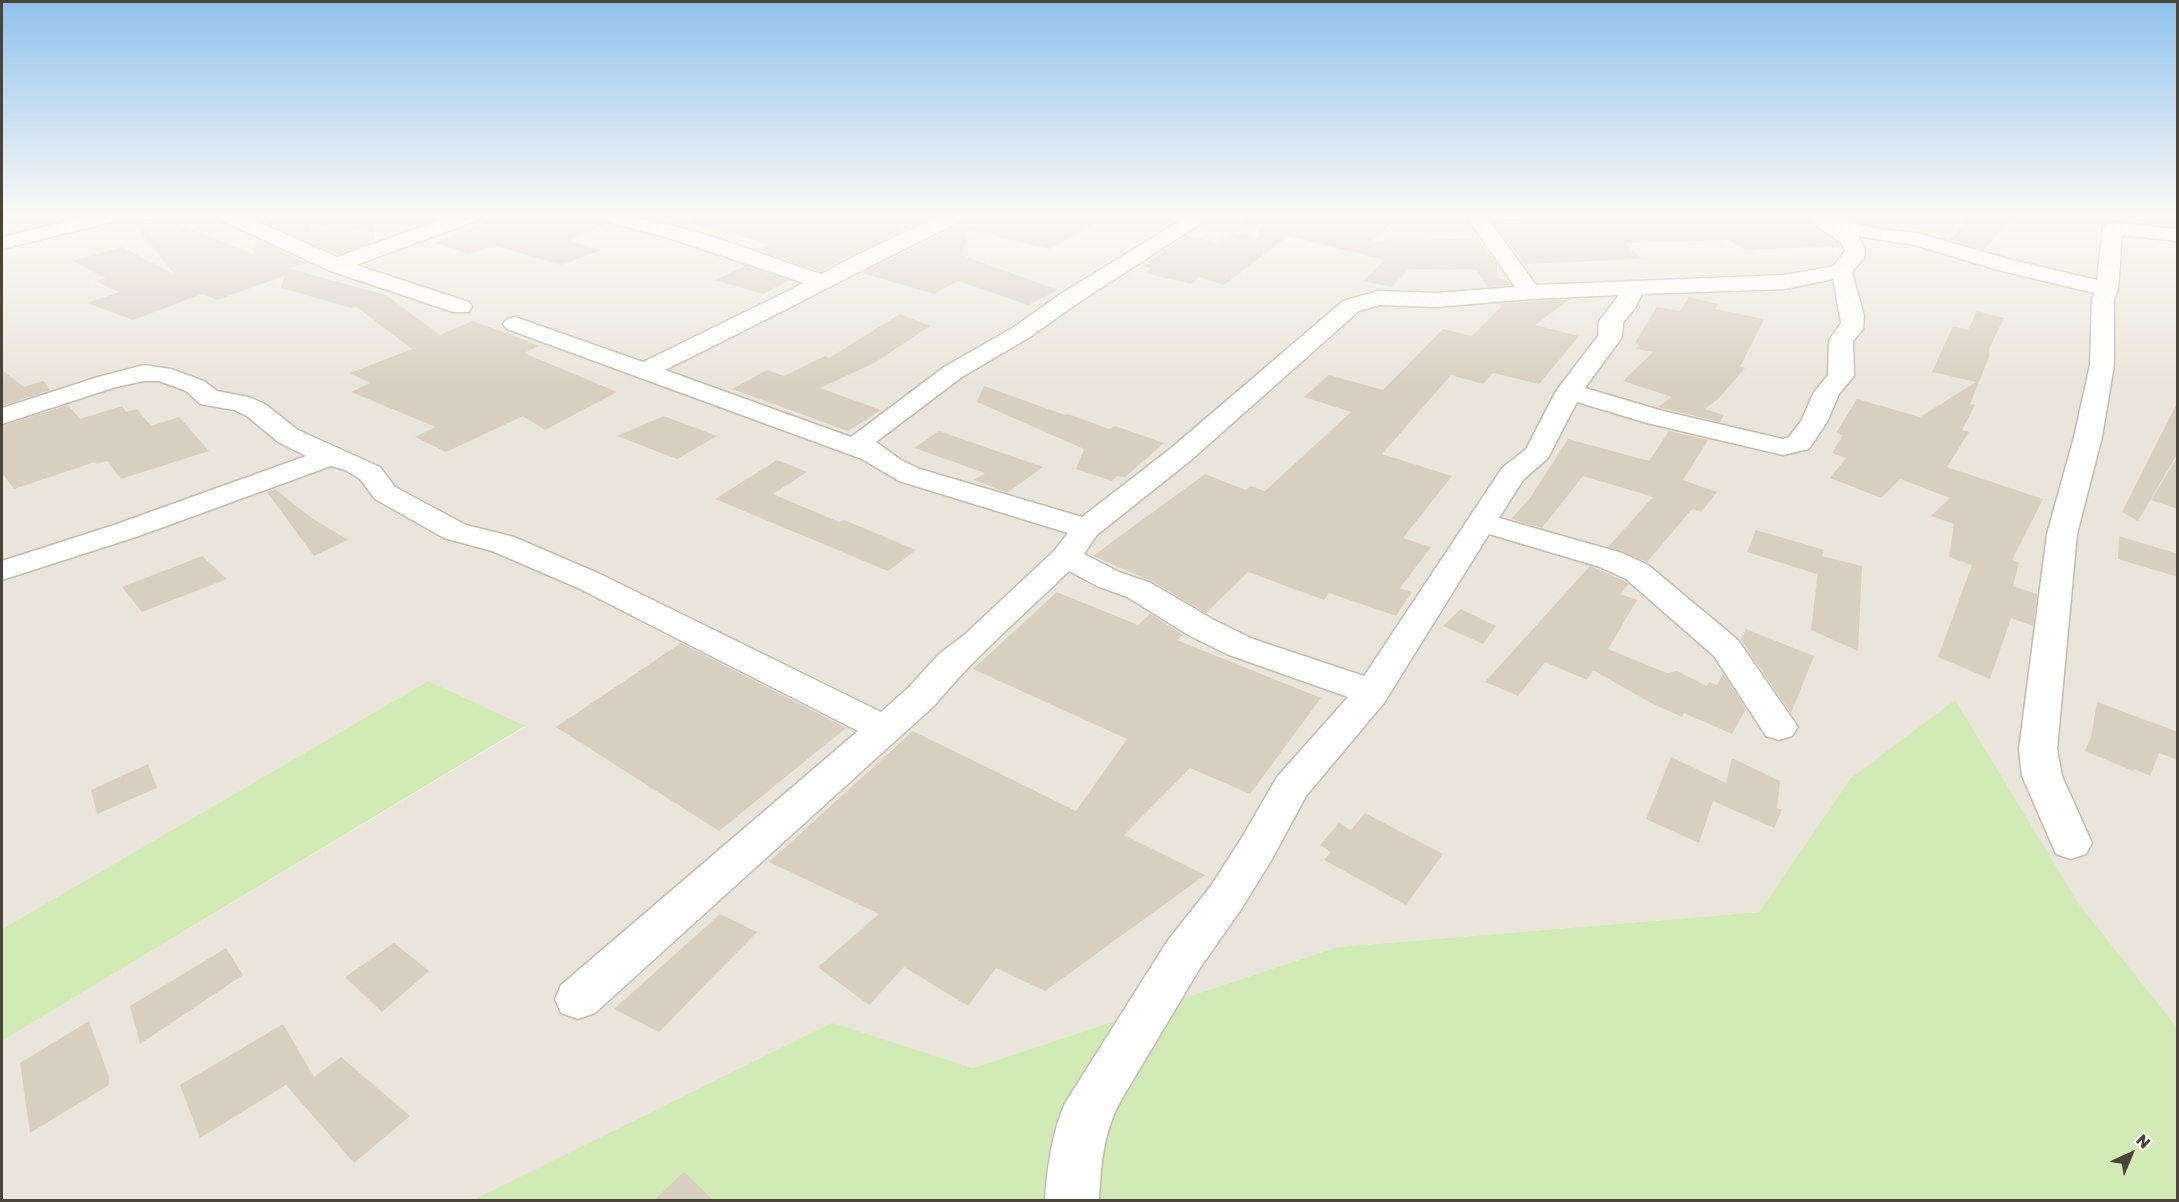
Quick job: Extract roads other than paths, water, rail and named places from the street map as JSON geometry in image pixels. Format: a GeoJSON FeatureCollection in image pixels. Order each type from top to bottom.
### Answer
{"type":"FeatureCollection","features":[{"type":"Feature","properties":{"kind":"street"},"geometry":{"type":"LineString","coordinates":[[357,272],[461,307]]}},
{"type":"Feature","properties":{"kind":"street"},"geometry":{"type":"LineString","coordinates":[[792,272],[822,282]]}},
{"type":"Feature","properties":{"kind":"street"},"geometry":{"type":"LineString","coordinates":[[644,372],[793,299],[842,272]]}},
{"type":"Feature","properties":{"kind":"street"},"geometry":{"type":"LineString","coordinates":[[870,453],[862,444],[863,438],[952,372],[1022,332],[1112,272]]}},
{"type":"Feature","properties":{"kind":"street"},"geometry":{"type":"LineString","coordinates":[[1516,272],[1530,292]]}},
{"type":"Feature","properties":{"kind":"street"},"geometry":{"type":"LineString","coordinates":[[578,999],[922,696],[951,662],[975,643],[1066,556],[1086,529],[1180,455],[1351,306],[1378,298],[1464,299],[1530,292],[1785,282],[1835,272]]}},
{"type":"Feature","properties":{"kind":"street"},"geometry":{"type":"LineString","coordinates":[[1569,391],[1656,417],[1783,447],[1799,443],[1843,369],[1841,340],[1851,330],[1852,325],[1850,303],[1841,272]]}},
{"type":"Feature","properties":{"kind":"street"},"geometry":{"type":"LineString","coordinates":[[2037,272],[2107,289]]}},
{"type":"Feature","properties":{"kind":"street"},"geometry":{"type":"LineString","coordinates":[[2071,843],[2042,776],[2038,749],[2062,534],[2088,436],[2102,365],[2103,299],[2107,289],[2109,272]]}},
{"type":"Feature","properties":{"kind":"street"},"geometry":{"type":"LineString","coordinates":[[1072,1200],[1073,1172],[1083,1120],[1102,1086],[1184,954],[1225,899],[1256,850],[1291,787],[1371,694],[1512,474],[1534,458],[1540,449],[1569,391],[1610,337],[1611,321],[1624,308],[1634,287]]}},
{"type":"Feature","properties":{"kind":"street"},"geometry":{"type":"LineString","coordinates":[[515,324],[870,453],[925,480],[1006,502],[1086,529]]}},
{"type":"Feature","properties":{"kind":"street"},"geometry":{"type":"LineString","coordinates":[[2,416],[144,373],[162,374],[195,386],[209,398],[240,403],[256,410],[288,436],[330,457],[355,464],[370,473],[385,493],[455,532],[503,544],[589,580],[884,729]]}},
{"type":"Feature","properties":{"kind":"street"},"geometry":{"type":"LineString","coordinates":[[2,571],[126,531],[330,457]]}},
{"type":"Feature","properties":{"kind":"street"},"geometry":{"type":"LineString","coordinates":[[1480,522],[1611,560],[1637,572],[1725,648],[1779,727]]}},
{"type":"Feature","properties":{"kind":"street"},"geometry":{"type":"LineString","coordinates":[[1066,556],[1108,579],[1139,590],[1202,628],[1241,647],[1282,663],[1349,683],[1371,694]]}}]}
